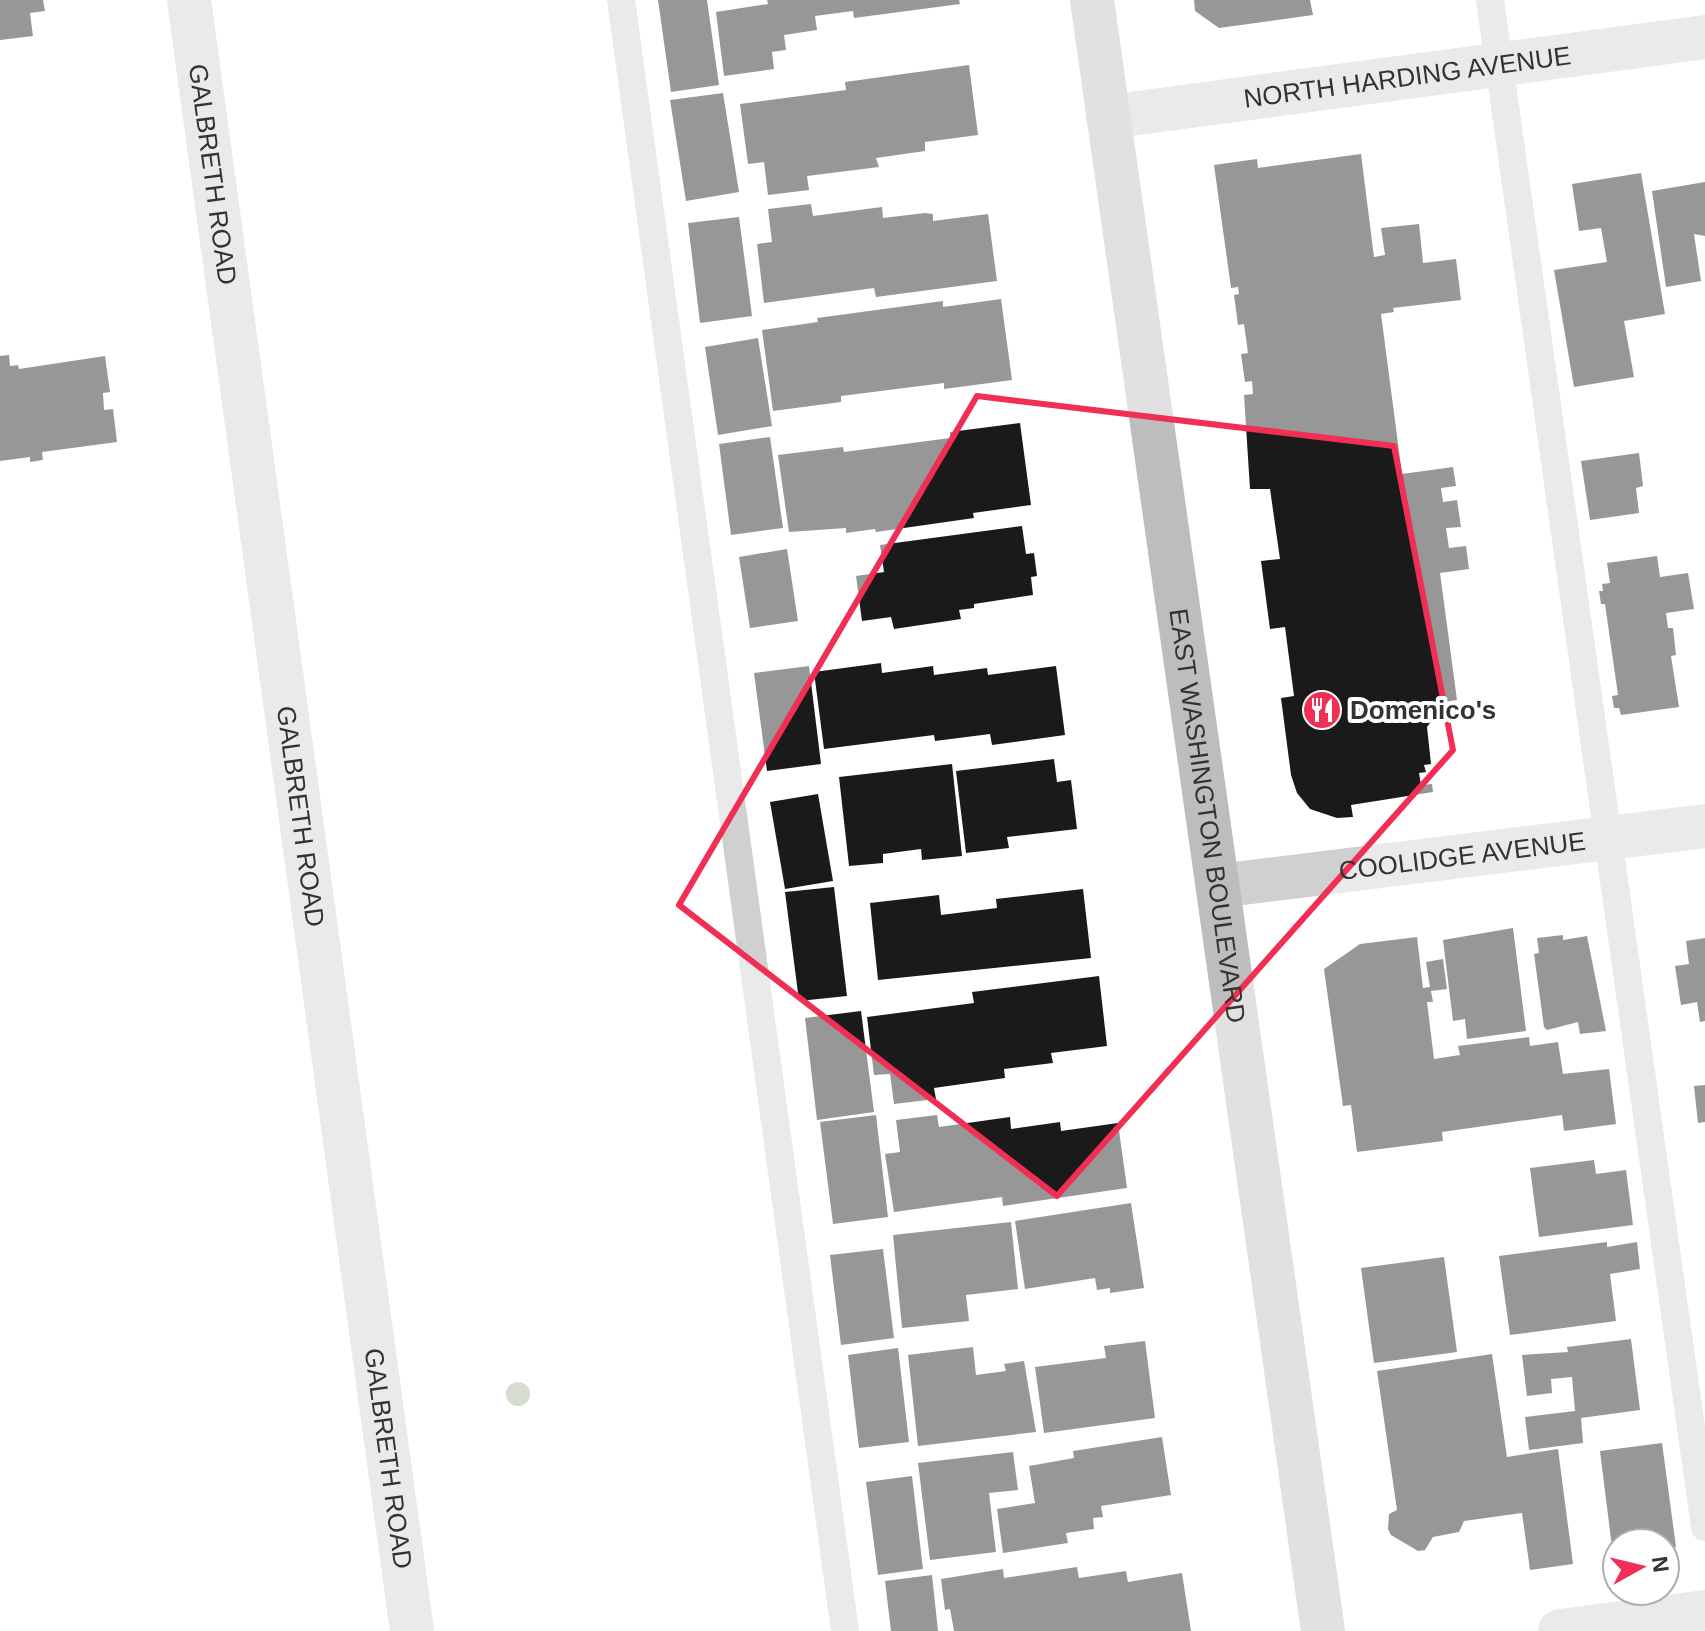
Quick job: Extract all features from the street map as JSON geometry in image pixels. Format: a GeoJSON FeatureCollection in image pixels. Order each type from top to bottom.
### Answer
{"type":"FeatureCollection","features":[{"type":"Feature","properties":{"kind":"main road","name":"EAST WASHINGTON BOULEVARD"},"geometry":{"type":"LineString","coordinates":[[1092,0],[1323,1631]]}},
{"type":"Feature","properties":{"kind":"street","name":"GALBRETH ROAD"},"geometry":{"type":"LineString","coordinates":[[189,0],[412,1631]]}},
{"type":"Feature","properties":{"kind":"street","name":"NORTH HARDING AVENUE"},"geometry":{"type":"LineString","coordinates":[[1108,117],[1705,37]]}},
{"type":"Feature","properties":{"kind":"street","name":"COOLIDGE AVENUE"},"geometry":{"type":"LineString","coordinates":[[1218,886],[1705,826]]}},
{"type":"Feature","properties":{"kind":"street"},"geometry":{"type":"LineString","coordinates":[[1560,1631],[1705,1612]]}},
{"type":"Feature","properties":{"kind":"lane"},"geometry":{"type":"LineString","coordinates":[[621,0],[845,1631]]}},
{"type":"Feature","properties":{"kind":"lane"},"geometry":{"type":"LineString","coordinates":[[1490,0],[1705,1527]]}},
{"type":"Feature","properties":{"kind":"highlighted area"},"geometry":{"type":"Polygon","coordinates":[[[977,396],[1394,446],[1453,750],[1057,1196],[679,905],[977,396]]]}},
{"type":"Feature","properties":{"kind":"building"},"geometry":{"type":"Polygon","coordinates":[[[0,0],[43,0],[45,11],[30,13],[33,36],[0,40],[0,0]]]}},
{"type":"Feature","properties":{"kind":"building"},"geometry":{"type":"Polygon","coordinates":[[[658,0],[707,0],[719,85],[671,92],[658,0]]]}},
{"type":"Feature","properties":{"kind":"building"},"geometry":{"type":"Polygon","coordinates":[[[767,0],[959,0],[960,4],[854,18],[853,11],[815,16],[817,30],[784,35],[786,50],[772,52],[774,69],[724,76],[716,12],[768,4],[767,0]]]}},
{"type":"Feature","properties":{"kind":"building"},"geometry":{"type":"Polygon","coordinates":[[[1194,0],[1310,0],[1313,15],[1219,28],[1195,11],[1194,0]]]}},
{"type":"Feature","properties":{"kind":"building"},"geometry":{"type":"Polygon","coordinates":[[[969,65],[978,135],[925,142],[925,151],[876,158],[879,167],[807,176],[809,190],[768,195],[764,162],[748,164],[740,104],[846,90],[845,82],[969,65]]]}},
{"type":"Feature","properties":{"kind":"building"},"geometry":{"type":"Polygon","coordinates":[[[723,93],[739,192],[686,201],[670,100],[723,93]]]}},
{"type":"Feature","properties":{"kind":"building"},"geometry":{"type":"Polygon","coordinates":[[[1361,154],[1374,257],[1385,255],[1381,228],[1419,224],[1423,263],[1456,259],[1461,300],[1393,308],[1394,312],[1381,314],[1402,474],[1453,467],[1456,486],[1441,488],[1443,502],[1457,500],[1461,527],[1446,528],[1449,548],[1466,546],[1469,569],[1440,573],[1457,700],[1445,702],[1427,727],[1431,764],[1424,765],[1426,772],[1419,773],[1421,785],[1432,784],[1433,792],[1351,805],[1353,817],[1337,818],[1310,809],[1297,793],[1291,775],[1281,698],[1294,696],[1285,627],[1270,629],[1261,561],[1280,559],[1270,489],[1250,489],[1244,395],[1253,394],[1252,381],[1245,382],[1241,354],[1248,353],[1244,324],[1238,325],[1234,295],[1239,294],[1238,287],[1231,288],[1214,165],[1257,159],[1258,168],[1361,154]]]}},
{"type":"Feature","properties":{"kind":"building"},"geometry":{"type":"Polygon","coordinates":[[[1641,173],[1665,314],[1624,321],[1634,377],[1574,387],[1554,270],[1607,262],[1601,228],[1579,231],[1572,184],[1641,173]]]}},
{"type":"Feature","properties":{"kind":"building"},"geometry":{"type":"Polygon","coordinates":[[[1705,182],[1705,236],[1694,234],[1701,281],[1666,287],[1652,191],[1705,182]]]}},
{"type":"Feature","properties":{"kind":"building"},"geometry":{"type":"Polygon","coordinates":[[[811,204],[813,216],[882,207],[883,218],[925,213],[933,214],[933,221],[988,214],[997,281],[876,297],[874,288],[764,303],[757,244],[772,242],[768,209],[811,204]]]}},
{"type":"Feature","properties":{"kind":"building"},"geometry":{"type":"Polygon","coordinates":[[[739,217],[752,316],[700,323],[688,223],[739,217]]]}},
{"type":"Feature","properties":{"kind":"building"},"geometry":{"type":"Polygon","coordinates":[[[1001,299],[1012,380],[944,389],[944,383],[841,396],[841,402],[773,411],[762,330],[818,322],[817,318],[943,301],[943,307],[1001,299]]]}},
{"type":"Feature","properties":{"kind":"building"},"geometry":{"type":"Polygon","coordinates":[[[758,338],[772,426],[718,435],[705,347],[758,338]]]}},
{"type":"Feature","properties":{"kind":"building"},"geometry":{"type":"Polygon","coordinates":[[[9,355],[10,366],[18,365],[19,369],[105,356],[110,392],[103,393],[104,410],[113,409],[117,442],[42,452],[43,460],[30,462],[30,457],[0,461],[0,356],[9,355]]]}},
{"type":"Feature","properties":{"kind":"building"},"geometry":{"type":"Polygon","coordinates":[[[1020,423],[1031,505],[973,513],[974,518],[876,532],[875,529],[846,533],[846,528],[789,532],[778,455],[843,447],[844,452],[950,438],[950,432],[1020,423]]]}},
{"type":"Feature","properties":{"kind":"building"},"geometry":{"type":"Polygon","coordinates":[[[770,437],[783,528],[731,535],[719,444],[770,437]]]}},
{"type":"Feature","properties":{"kind":"building"},"geometry":{"type":"Polygon","coordinates":[[[1639,453],[1643,486],[1636,488],[1639,513],[1590,520],[1581,461],[1639,453]]]}},
{"type":"Feature","properties":{"kind":"building"},"geometry":{"type":"Polygon","coordinates":[[[1022,526],[1026,554],[1034,553],[1037,576],[1031,577],[1033,595],[974,604],[974,608],[959,610],[961,619],[894,629],[891,617],[862,621],[856,576],[884,572],[880,545],[1022,526]]]}},
{"type":"Feature","properties":{"kind":"building"},"geometry":{"type":"Polygon","coordinates":[[[787,549],[798,621],[750,628],[739,557],[787,549]]]}},
{"type":"Feature","properties":{"kind":"building"},"geometry":{"type":"Polygon","coordinates":[[[1657,556],[1660,577],[1688,573],[1694,609],[1666,613],[1668,628],[1673,628],[1676,655],[1671,656],[1679,707],[1621,715],[1619,708],[1614,708],[1612,696],[1618,695],[1605,604],[1601,604],[1599,591],[1603,591],[1602,584],[1610,583],[1607,563],[1657,556]]]}},
{"type":"Feature","properties":{"kind":"building"},"geometry":{"type":"Polygon","coordinates":[[[881,663],[882,673],[933,666],[934,675],[987,668],[988,675],[1056,666],[1065,735],[992,745],[990,734],[935,741],[934,735],[824,749],[814,672],[881,663]]]}},
{"type":"Feature","properties":{"kind":"building"},"geometry":{"type":"Polygon","coordinates":[[[809,666],[821,764],[767,771],[754,673],[809,666]]]}},
{"type":"Feature","properties":{"kind":"building"},"geometry":{"type":"Polygon","coordinates":[[[1054,759],[1057,782],[1071,780],[1077,829],[1007,837],[1009,848],[966,853],[956,771],[1054,759]]]}},
{"type":"Feature","properties":{"kind":"building"},"geometry":{"type":"Polygon","coordinates":[[[952,764],[962,856],[922,860],[921,849],[883,854],[883,863],[849,866],[839,777],[952,764]]]}},
{"type":"Feature","properties":{"kind":"building"},"geometry":{"type":"Polygon","coordinates":[[[818,794],[833,881],[785,889],[770,802],[818,794]]]}},
{"type":"Feature","properties":{"kind":"building"},"geometry":{"type":"Polygon","coordinates":[[[834,887],[847,996],[799,1001],[785,892],[834,887]]]}},
{"type":"Feature","properties":{"kind":"building"},"geometry":{"type":"Polygon","coordinates":[[[1083,889],[1091,958],[878,980],[870,903],[939,895],[941,915],[997,908],[996,899],[1083,889]]]}},
{"type":"Feature","properties":{"kind":"building"},"geometry":{"type":"Polygon","coordinates":[[[1513,928],[1526,1031],[1467,1039],[1465,1019],[1453,1021],[1443,940],[1513,928]]]}},
{"type":"Feature","properties":{"kind":"building"},"geometry":{"type":"Polygon","coordinates":[[[1563,935],[1563,940],[1587,936],[1606,1031],[1580,1034],[1578,1022],[1547,1030],[1544,1027],[1534,954],[1539,953],[1537,938],[1563,935]]]}},
{"type":"Feature","properties":{"kind":"building"},"geometry":{"type":"Polygon","coordinates":[[[1417,937],[1423,988],[1430,987],[1426,962],[1443,959],[1447,989],[1431,991],[1433,1002],[1427,1002],[1434,1059],[1460,1055],[1458,1046],[1529,1037],[1530,1046],[1558,1042],[1563,1074],[1609,1069],[1616,1124],[1564,1131],[1562,1115],[1442,1132],[1443,1141],[1357,1152],[1351,1105],[1343,1106],[1324,969],[1360,944],[1417,937]]]}},
{"type":"Feature","properties":{"kind":"building"},"geometry":{"type":"Polygon","coordinates":[[[1705,938],[1705,1021],[1700,1022],[1697,1002],[1681,1005],[1675,966],[1689,964],[1686,941],[1705,938]]]}},
{"type":"Feature","properties":{"kind":"building"},"geometry":{"type":"Polygon","coordinates":[[[1099,976],[1107,1046],[1051,1053],[1053,1063],[1004,1069],[1005,1078],[934,1088],[936,1099],[894,1104],[890,1074],[874,1075],[867,1017],[974,1003],[972,992],[1099,976]]]}},
{"type":"Feature","properties":{"kind":"building"},"geometry":{"type":"Polygon","coordinates":[[[861,1011],[874,1112],[817,1120],[805,1018],[861,1011]]]}},
{"type":"Feature","properties":{"kind":"building"},"geometry":{"type":"Polygon","coordinates":[[[1705,1085],[1705,1122],[1698,1123],[1694,1086],[1705,1085]]]}},
{"type":"Feature","properties":{"kind":"building"},"geometry":{"type":"Polygon","coordinates":[[[876,1115],[888,1217],[833,1224],[820,1122],[876,1115]]]}},
{"type":"Feature","properties":{"kind":"building"},"geometry":{"type":"Polygon","coordinates":[[[937,1115],[939,1127],[1010,1117],[1011,1129],[1060,1122],[1061,1131],[1118,1123],[1127,1188],[1003,1206],[1002,1197],[894,1212],[885,1154],[900,1152],[896,1120],[937,1115]]]}},
{"type":"Feature","properties":{"kind":"building"},"geometry":{"type":"Polygon","coordinates":[[[1594,1160],[1596,1174],[1626,1170],[1633,1225],[1539,1237],[1530,1168],[1594,1160]]]}},
{"type":"Feature","properties":{"kind":"building"},"geometry":{"type":"Polygon","coordinates":[[[1131,1203],[1144,1288],[1110,1293],[1110,1288],[1097,1290],[1095,1278],[1025,1289],[1015,1221],[1131,1203]]]}},
{"type":"Feature","properties":{"kind":"building"},"geometry":{"type":"Polygon","coordinates":[[[1011,1222],[1018,1289],[966,1295],[969,1321],[902,1328],[893,1235],[1011,1222]]]}},
{"type":"Feature","properties":{"kind":"building"},"geometry":{"type":"Polygon","coordinates":[[[1607,1242],[1607,1247],[1637,1242],[1640,1269],[1610,1274],[1616,1321],[1510,1335],[1499,1256],[1607,1242]]]}},
{"type":"Feature","properties":{"kind":"building"},"geometry":{"type":"Polygon","coordinates":[[[883,1249],[894,1338],[841,1345],[830,1255],[883,1249]]]}},
{"type":"Feature","properties":{"kind":"building"},"geometry":{"type":"Polygon","coordinates":[[[1444,1257],[1457,1352],[1374,1363],[1361,1268],[1444,1257]]]}},
{"type":"Feature","properties":{"kind":"building"},"geometry":{"type":"Polygon","coordinates":[[[1631,1339],[1640,1410],[1581,1418],[1583,1443],[1529,1450],[1525,1417],[1575,1411],[1572,1377],[1551,1379],[1552,1393],[1527,1396],[1522,1355],[1568,1352],[1567,1347],[1631,1339]]]}},
{"type":"Feature","properties":{"kind":"building"},"geometry":{"type":"Polygon","coordinates":[[[1145,1341],[1155,1418],[1044,1433],[1035,1367],[1106,1358],[1104,1346],[1145,1341]]]}},
{"type":"Feature","properties":{"kind":"building"},"geometry":{"type":"Polygon","coordinates":[[[973,1347],[976,1375],[1006,1371],[1004,1364],[1024,1361],[1036,1432],[918,1446],[908,1355],[973,1347]]]}},
{"type":"Feature","properties":{"kind":"building"},"geometry":{"type":"Polygon","coordinates":[[[898,1348],[909,1442],[859,1448],[848,1355],[898,1348]]]}},
{"type":"Feature","properties":{"kind":"building"},"geometry":{"type":"Polygon","coordinates":[[[1492,1354],[1507,1457],[1558,1449],[1573,1564],[1530,1570],[1522,1513],[1464,1521],[1459,1532],[1433,1537],[1425,1550],[1418,1551],[1391,1535],[1388,1529],[1389,1514],[1397,1510],[1377,1371],[1492,1354]]]}},
{"type":"Feature","properties":{"kind":"building"},"geometry":{"type":"Polygon","coordinates":[[[1162,1437],[1171,1495],[1101,1506],[1103,1517],[1093,1518],[1094,1529],[1066,1533],[1068,1543],[1003,1553],[997,1509],[1035,1503],[1029,1466],[1074,1458],[1073,1451],[1162,1437]]]}},
{"type":"Feature","properties":{"kind":"building"},"geometry":{"type":"Polygon","coordinates":[[[1662,1443],[1673,1527],[1610,1527],[1600,1451],[1662,1443]]]}},
{"type":"Feature","properties":{"kind":"building"},"geometry":{"type":"Polygon","coordinates":[[[1013,1452],[1018,1490],[989,1493],[996,1552],[930,1560],[918,1463],[1013,1452]]]}},
{"type":"Feature","properties":{"kind":"building"},"geometry":{"type":"Polygon","coordinates":[[[912,1476],[923,1569],[878,1575],[866,1482],[912,1476]]]}},
{"type":"Feature","properties":{"kind":"building"},"geometry":{"type":"Polygon","coordinates":[[[1077,1567],[1079,1578],[1126,1571],[1128,1582],[1182,1573],[1191,1631],[954,1631],[950,1609],[945,1610],[941,1579],[1003,1569],[1004,1578],[1077,1567]]]}},
{"type":"Feature","properties":{"kind":"building"},"geometry":{"type":"Polygon","coordinates":[[[932,1575],[938,1631],[891,1631],[885,1581],[932,1575]]]}},
{"type":"Feature","properties":{"kind":"place","name":"Domenico's"},"geometry":{"type":"Point","coordinates":[1322,710]}}]}
